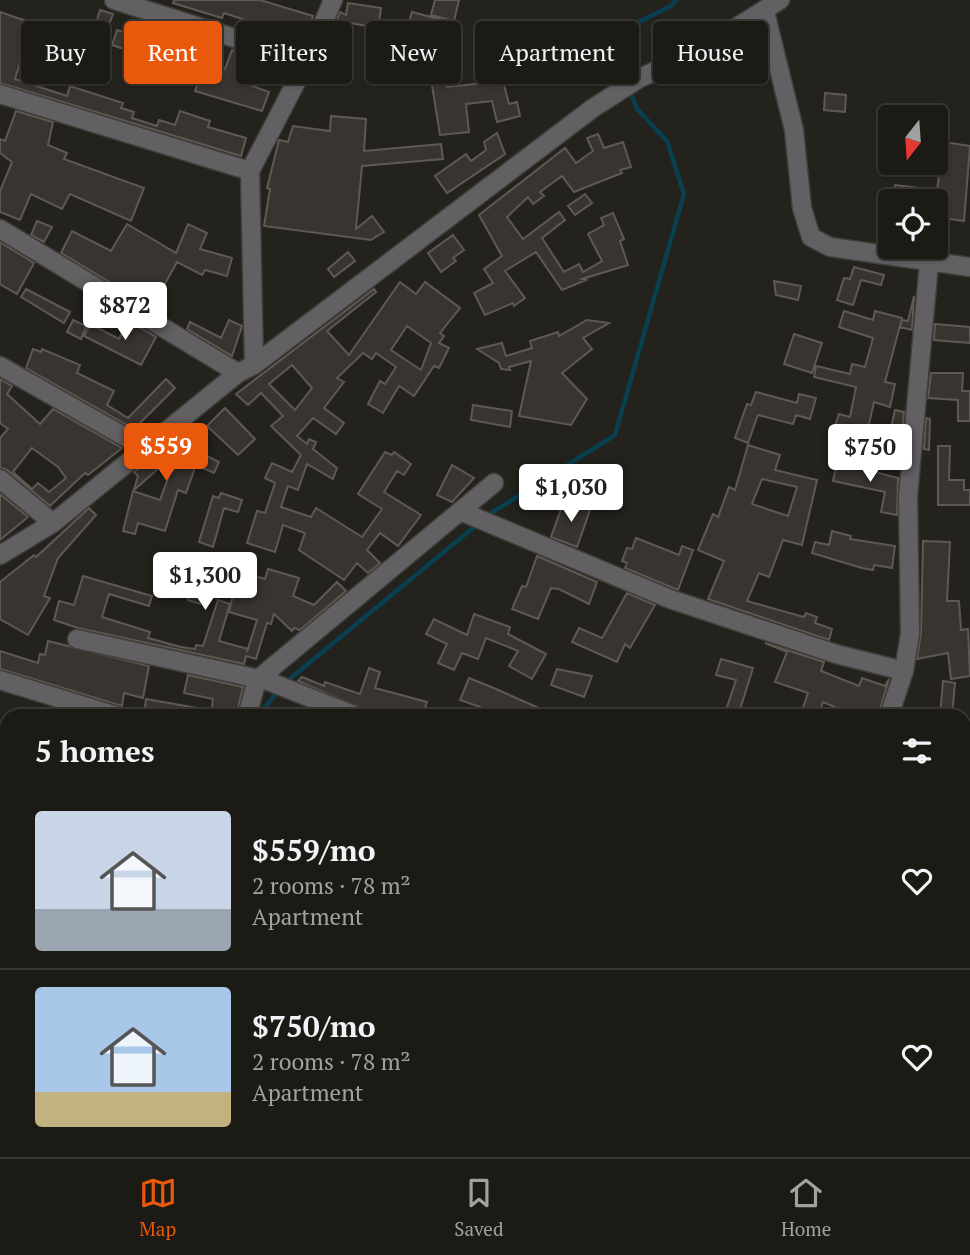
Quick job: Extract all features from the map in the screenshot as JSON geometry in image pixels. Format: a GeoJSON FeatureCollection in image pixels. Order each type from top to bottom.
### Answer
{"type":"FeatureCollection","features":[{"type":"Feature","properties":{"kind":"street"},"geometry":{"type":"LineString","coordinates":[[114,0],[236,39]]}},
{"type":"Feature","properties":{"kind":"street"},"geometry":{"type":"LineString","coordinates":[[324,21],[333,0]]}},
{"type":"Feature","properties":{"kind":"street"},"geometry":{"type":"LineString","coordinates":[[0,555],[53,523],[144,447],[593,108],[640,78],[702,49],[765,12],[780,0]]}},
{"type":"Feature","properties":{"kind":"street"},"geometry":{"type":"LineString","coordinates":[[765,12],[794,130],[802,208],[811,237],[830,247],[970,267]]}},
{"type":"Feature","properties":{"kind":"street"},"geometry":{"type":"LineString","coordinates":[[246,369],[250,171],[295,84]]}},
{"type":"Feature","properties":{"kind":"street"},"geometry":{"type":"LineString","coordinates":[[0,94],[250,171]]}},
{"type":"Feature","properties":{"kind":"street"},"geometry":{"type":"LineString","coordinates":[[0,229],[246,369]]}},
{"type":"Feature","properties":{"kind":"street"},"geometry":{"type":"LineString","coordinates":[[891,709],[904,671],[910,633],[908,496],[929,263]]}},
{"type":"Feature","properties":{"kind":"street"},"geometry":{"type":"LineString","coordinates":[[0,366],[144,447]]}},
{"type":"Feature","properties":{"kind":"street"},"geometry":{"type":"LineString","coordinates":[[0,479],[53,523]]}},
{"type":"Feature","properties":{"kind":"street"},"geometry":{"type":"LineString","coordinates":[[250,709],[263,681],[466,514],[494,483]]}},
{"type":"Feature","properties":{"kind":"street"},"geometry":{"type":"LineString","coordinates":[[466,514],[670,599],[836,654],[904,671]]}},
{"type":"Feature","properties":{"kind":"street"},"geometry":{"type":"LineString","coordinates":[[77,639],[263,681],[338,709]]}},
{"type":"Feature","properties":{"kind":"street"},"geometry":{"type":"LineString","coordinates":[[0,680],[94,709]]}},
{"type":"Feature","properties":{"kind":"building"},"geometry":{"type":"Polygon","coordinates":[[[174,0],[260,0],[313,16],[311,21],[249,21],[224,13],[222,18],[173,3],[174,0]]]}},
{"type":"Feature","properties":{"kind":"building"},"geometry":{"type":"Polygon","coordinates":[[[435,0],[459,0],[454,21],[431,15],[435,0]]]}},
{"type":"Feature","properties":{"kind":"building"},"geometry":{"type":"Polygon","coordinates":[[[348,3],[381,8],[379,21],[366,21],[366,26],[352,23],[352,21],[336,21],[340,12],[346,15],[348,3]]]}},
{"type":"Feature","properties":{"kind":"building"},"geometry":{"type":"Polygon","coordinates":[[[100,10],[113,14],[110,22],[97,21],[100,10]]]}},
{"type":"Feature","properties":{"kind":"building"},"geometry":{"type":"Polygon","coordinates":[[[0,12],[26,21],[21,21],[21,59],[15,79],[21,81],[21,84],[30,84],[67,96],[70,86],[123,103],[121,108],[134,112],[132,118],[157,126],[159,120],[175,125],[180,111],[210,121],[208,127],[246,138],[241,156],[0,83],[0,12]]]}},
{"type":"Feature","properties":{"kind":"building"},"geometry":{"type":"Polygon","coordinates":[[[412,12],[439,19],[439,21],[409,21],[412,12]]]}},
{"type":"Feature","properties":{"kind":"building"},"geometry":{"type":"Polygon","coordinates":[[[117,30],[124,32],[124,49],[112,45],[117,30]]]}},
{"type":"Feature","properties":{"kind":"building"},"geometry":{"type":"Polygon","coordinates":[[[232,50],[236,51],[236,84],[247,84],[269,92],[262,111],[195,91],[197,84],[222,84],[222,68],[225,69],[232,50]]]}},
{"type":"Feature","properties":{"kind":"building"},"geometry":{"type":"Polygon","coordinates":[[[432,84],[447,84],[447,87],[504,84],[509,104],[517,102],[520,116],[497,122],[492,101],[466,104],[469,132],[440,135],[432,84]]]}},
{"type":"Feature","properties":{"kind":"building"},"geometry":{"type":"Polygon","coordinates":[[[825,93],[846,95],[845,112],[824,110],[825,93]]]}},
{"type":"Feature","properties":{"kind":"building"},"geometry":{"type":"Polygon","coordinates":[[[16,111],[53,122],[48,145],[67,153],[64,159],[144,188],[131,221],[70,194],[62,209],[31,194],[20,220],[0,212],[0,191],[12,162],[0,153],[0,139],[5,141],[16,111]]]}},
{"type":"Feature","properties":{"kind":"building"},"geometry":{"type":"Polygon","coordinates":[[[331,116],[366,119],[364,151],[441,144],[443,159],[362,166],[356,229],[372,216],[384,232],[371,240],[264,226],[270,189],[267,188],[279,140],[288,142],[293,126],[330,131],[331,116]]]}},
{"type":"Feature","properties":{"kind":"building"},"geometry":{"type":"Polygon","coordinates":[[[497,133],[505,154],[447,193],[435,176],[466,154],[471,161],[486,150],[484,142],[497,133]]]}},
{"type":"Feature","properties":{"kind":"building"},"geometry":{"type":"Polygon","coordinates":[[[598,134],[604,148],[623,142],[631,167],[574,192],[562,176],[540,192],[544,196],[533,204],[528,197],[507,217],[523,239],[559,212],[565,220],[542,238],[564,272],[579,264],[583,272],[602,261],[588,234],[604,225],[601,218],[613,213],[624,239],[620,241],[628,265],[582,279],[586,280],[562,290],[536,252],[505,271],[525,298],[514,306],[513,303],[485,315],[474,293],[493,283],[484,269],[502,256],[479,215],[565,148],[576,163],[593,151],[587,138],[598,134]]]}},
{"type":"Feature","properties":{"kind":"building"},"geometry":{"type":"Polygon","coordinates":[[[948,143],[970,146],[964,221],[948,219],[948,189],[937,189],[939,175],[948,175],[948,143]]]}},
{"type":"Feature","properties":{"kind":"building"},"geometry":{"type":"Polygon","coordinates":[[[895,185],[929,189],[894,189],[895,185]]]}},
{"type":"Feature","properties":{"kind":"building"},"geometry":{"type":"Polygon","coordinates":[[[585,194],[592,203],[575,215],[568,206],[585,194]]]}},
{"type":"Feature","properties":{"kind":"building"},"geometry":{"type":"Polygon","coordinates":[[[37,221],[52,227],[44,242],[31,235],[37,221]]]}},
{"type":"Feature","properties":{"kind":"building"},"geometry":{"type":"Polygon","coordinates":[[[127,224],[176,253],[188,224],[207,233],[200,249],[232,258],[227,276],[205,270],[202,275],[177,262],[156,300],[142,292],[138,299],[61,253],[72,231],[111,251],[127,224]]]}},
{"type":"Feature","properties":{"kind":"building"},"geometry":{"type":"Polygon","coordinates":[[[453,235],[464,250],[453,258],[456,261],[441,272],[428,253],[453,235]]]}},
{"type":"Feature","properties":{"kind":"building"},"geometry":{"type":"Polygon","coordinates":[[[0,242],[34,263],[17,294],[0,284],[0,242]]]}},
{"type":"Feature","properties":{"kind":"building"},"geometry":{"type":"Polygon","coordinates":[[[348,252],[355,261],[334,277],[328,269],[348,252]]]}},
{"type":"Feature","properties":{"kind":"building"},"geometry":{"type":"Polygon","coordinates":[[[854,267],[884,275],[881,285],[861,280],[853,305],[837,300],[844,278],[850,279],[854,267]]]}},
{"type":"Feature","properties":{"kind":"building"},"geometry":{"type":"Polygon","coordinates":[[[774,281],[801,286],[798,300],[776,295],[774,281]]]}},
{"type":"Feature","properties":{"kind":"building"},"geometry":{"type":"Polygon","coordinates":[[[400,282],[416,294],[425,282],[460,308],[440,333],[444,336],[439,343],[449,348],[439,368],[434,366],[414,396],[399,386],[383,413],[368,404],[380,381],[385,384],[396,367],[376,353],[372,359],[363,353],[337,378],[344,382],[324,408],[344,423],[336,434],[313,418],[297,436],[307,444],[309,439],[316,442],[313,449],[337,468],[333,479],[307,464],[298,490],[288,486],[281,507],[311,517],[316,508],[362,537],[382,509],[358,494],[385,452],[392,455],[394,452],[411,464],[404,475],[397,471],[384,492],[421,515],[398,546],[380,533],[367,550],[380,563],[368,573],[357,563],[344,580],[299,550],[305,533],[283,525],[275,552],[247,543],[257,511],[265,513],[275,483],[265,478],[272,463],[292,472],[301,455],[271,426],[283,416],[261,393],[248,405],[236,394],[374,289],[376,292],[327,331],[349,355],[400,282]],[[407,326],[391,350],[421,370],[431,343],[407,326]],[[292,365],[269,384],[295,410],[312,388],[292,365]]]}},
{"type":"Feature","properties":{"kind":"building"},"geometry":{"type":"Polygon","coordinates":[[[26,289],[70,312],[64,323],[21,297],[26,289]]]}},
{"type":"Feature","properties":{"kind":"building"},"geometry":{"type":"Polygon","coordinates":[[[914,296],[912,330],[900,327],[902,320],[908,321],[914,296]]]}},
{"type":"Feature","properties":{"kind":"building"},"geometry":{"type":"Polygon","coordinates":[[[844,311],[873,320],[875,311],[902,318],[885,382],[895,384],[890,407],[874,402],[866,437],[835,426],[839,414],[850,417],[856,387],[814,377],[816,366],[850,374],[852,364],[865,367],[873,338],[839,327],[844,311]]]}},
{"type":"Feature","properties":{"kind":"building"},"geometry":{"type":"Polygon","coordinates":[[[73,320],[86,326],[81,339],[67,332],[73,320]]]}},
{"type":"Feature","properties":{"kind":"building"},"geometry":{"type":"Polygon","coordinates":[[[229,320],[242,326],[232,356],[187,329],[190,322],[221,338],[229,320]]]}},
{"type":"Feature","properties":{"kind":"building"},"geometry":{"type":"Polygon","coordinates":[[[587,320],[609,323],[583,338],[592,349],[562,373],[587,399],[571,425],[519,416],[531,361],[509,367],[510,370],[501,369],[499,363],[477,349],[502,343],[506,356],[532,348],[530,341],[558,332],[559,336],[587,320]]]}},
{"type":"Feature","properties":{"kind":"building"},"geometry":{"type":"Polygon","coordinates":[[[128,321],[156,337],[141,365],[84,336],[90,324],[119,339],[128,321]]]}},
{"type":"Feature","properties":{"kind":"building"},"geometry":{"type":"Polygon","coordinates":[[[935,324],[970,327],[970,343],[934,340],[935,324]]]}},
{"type":"Feature","properties":{"kind":"building"},"geometry":{"type":"Polygon","coordinates":[[[794,334],[822,343],[812,373],[784,364],[794,334]]]}},
{"type":"Feature","properties":{"kind":"building"},"geometry":{"type":"Polygon","coordinates":[[[33,349],[41,352],[42,349],[80,365],[77,373],[114,391],[107,405],[128,418],[166,379],[175,388],[134,429],[26,368],[33,349]]]}},
{"type":"Feature","properties":{"kind":"building"},"geometry":{"type":"Polygon","coordinates":[[[931,373],[963,373],[962,391],[970,391],[970,421],[958,421],[958,400],[928,398],[931,373]]]}},
{"type":"Feature","properties":{"kind":"building"},"geometry":{"type":"Polygon","coordinates":[[[0,379],[12,386],[7,394],[40,424],[53,409],[122,448],[88,475],[85,473],[50,506],[7,470],[0,468],[0,438],[8,429],[0,423],[0,379]],[[32,448],[13,472],[32,489],[38,483],[49,492],[66,478],[58,467],[32,448]]]}},
{"type":"Feature","properties":{"kind":"building"},"geometry":{"type":"Polygon","coordinates":[[[756,392],[797,403],[799,394],[816,398],[810,419],[796,415],[793,424],[758,415],[748,443],[735,438],[747,404],[751,405],[756,392]]]}},
{"type":"Feature","properties":{"kind":"building"},"geometry":{"type":"Polygon","coordinates":[[[473,405],[512,411],[510,427],[471,420],[473,405]]]}},
{"type":"Feature","properties":{"kind":"building"},"geometry":{"type":"Polygon","coordinates":[[[225,408],[255,439],[238,455],[207,426],[225,408]]]}},
{"type":"Feature","properties":{"kind":"building"},"geometry":{"type":"Polygon","coordinates":[[[895,410],[904,412],[901,444],[888,441],[895,410]]]}},
{"type":"Feature","properties":{"kind":"building"},"geometry":{"type":"Polygon","coordinates":[[[926,418],[930,419],[929,450],[924,449],[926,418]]]}},
{"type":"Feature","properties":{"kind":"building"},"geometry":{"type":"Polygon","coordinates":[[[190,427],[197,435],[185,445],[219,462],[214,473],[196,465],[186,493],[178,490],[165,531],[138,523],[135,534],[123,531],[133,491],[160,500],[178,451],[134,490],[138,476],[134,472],[190,427]]]}},
{"type":"Feature","properties":{"kind":"building"},"geometry":{"type":"Polygon","coordinates":[[[748,445],[780,455],[775,470],[817,480],[802,545],[783,540],[769,577],[759,573],[747,601],[804,617],[806,613],[817,617],[815,623],[832,629],[829,640],[708,599],[724,561],[698,550],[713,514],[718,517],[729,487],[735,490],[748,445]],[[762,479],[752,504],[788,516],[797,487],[762,479]]]}},
{"type":"Feature","properties":{"kind":"building"},"geometry":{"type":"Polygon","coordinates":[[[938,446],[950,446],[949,480],[964,480],[964,490],[970,490],[970,505],[938,505],[938,446]]]}},
{"type":"Feature","properties":{"kind":"building"},"geometry":{"type":"Polygon","coordinates":[[[837,462],[898,478],[897,515],[881,512],[885,492],[833,481],[837,462]]]}},
{"type":"Feature","properties":{"kind":"building"},"geometry":{"type":"Polygon","coordinates":[[[452,465],[474,478],[452,502],[437,495],[452,465]]]}},
{"type":"Feature","properties":{"kind":"building"},"geometry":{"type":"Polygon","coordinates":[[[221,493],[242,500],[238,512],[224,508],[213,547],[199,542],[213,496],[219,498],[221,493]]]}},
{"type":"Feature","properties":{"kind":"building"},"geometry":{"type":"Polygon","coordinates":[[[0,494],[28,517],[0,540],[0,494]]]}},
{"type":"Feature","properties":{"kind":"building"},"geometry":{"type":"Polygon","coordinates":[[[564,501],[590,510],[577,547],[551,537],[564,501]]]}},
{"type":"Feature","properties":{"kind":"building"},"geometry":{"type":"Polygon","coordinates":[[[89,508],[96,515],[58,558],[44,596],[50,598],[28,635],[0,619],[0,582],[34,555],[36,557],[89,508]]]}},
{"type":"Feature","properties":{"kind":"building"},"geometry":{"type":"Polygon","coordinates":[[[832,531],[851,536],[850,539],[895,546],[892,568],[874,565],[873,570],[862,568],[812,553],[815,542],[829,545],[832,531]]]}},
{"type":"Feature","properties":{"kind":"building"},"geometry":{"type":"Polygon","coordinates":[[[636,538],[679,555],[682,546],[693,550],[678,590],[625,568],[627,563],[622,561],[627,548],[632,549],[636,538]]]}},
{"type":"Feature","properties":{"kind":"building"},"geometry":{"type":"Polygon","coordinates":[[[923,541],[950,542],[947,601],[959,601],[961,630],[968,629],[970,676],[951,679],[948,653],[917,659],[921,633],[923,541]]]}},
{"type":"Feature","properties":{"kind":"building"},"geometry":{"type":"Polygon","coordinates":[[[537,556],[597,582],[589,604],[559,589],[551,588],[538,619],[512,609],[522,586],[526,587],[537,556]]]}},
{"type":"Feature","properties":{"kind":"building"},"geometry":{"type":"Polygon","coordinates":[[[197,567],[209,570],[200,604],[188,600],[197,567]]]}},
{"type":"Feature","properties":{"kind":"building"},"geometry":{"type":"Polygon","coordinates":[[[268,569],[299,578],[293,596],[314,605],[337,582],[346,591],[300,630],[294,628],[292,631],[274,614],[271,624],[267,623],[256,659],[246,656],[244,664],[78,628],[54,620],[59,601],[74,605],[83,576],[152,596],[149,606],[109,594],[102,617],[150,632],[148,638],[181,647],[195,649],[196,645],[203,646],[218,600],[230,604],[219,641],[248,649],[257,620],[229,612],[239,571],[265,579],[268,569]]]}},
{"type":"Feature","properties":{"kind":"building"},"geometry":{"type":"Polygon","coordinates":[[[627,593],[655,605],[630,648],[625,644],[617,662],[572,642],[579,628],[602,638],[627,593]]]}},
{"type":"Feature","properties":{"kind":"building"},"geometry":{"type":"Polygon","coordinates":[[[474,614],[510,627],[508,634],[546,654],[532,679],[509,666],[518,651],[486,638],[478,659],[462,653],[454,670],[438,663],[447,644],[426,634],[434,619],[467,635],[474,614]]]}},
{"type":"Feature","properties":{"kind":"building"},"geometry":{"type":"Polygon","coordinates":[[[48,641],[149,666],[143,698],[124,693],[122,706],[0,669],[0,651],[38,663],[40,654],[45,655],[48,641]]]}},
{"type":"Feature","properties":{"kind":"building"},"geometry":{"type":"Polygon","coordinates":[[[765,643],[824,662],[821,671],[859,686],[862,678],[885,686],[889,679],[880,709],[840,709],[823,702],[820,709],[802,709],[808,693],[775,682],[787,652],[765,643]]]}},
{"type":"Feature","properties":{"kind":"building"},"geometry":{"type":"Polygon","coordinates":[[[721,659],[753,668],[740,709],[726,709],[736,680],[716,675],[721,659]]]}},
{"type":"Feature","properties":{"kind":"building"},"geometry":{"type":"Polygon","coordinates":[[[369,668],[380,672],[375,688],[427,702],[425,707],[430,709],[362,709],[298,681],[302,677],[324,686],[325,682],[360,694],[369,668]]]}},
{"type":"Feature","properties":{"kind":"building"},"geometry":{"type":"Polygon","coordinates":[[[557,669],[592,676],[584,697],[551,685],[557,669]]]}},
{"type":"Feature","properties":{"kind":"building"},"geometry":{"type":"Polygon","coordinates":[[[188,675],[243,687],[238,709],[212,709],[213,699],[184,693],[188,675]]]}},
{"type":"Feature","properties":{"kind":"building"},"geometry":{"type":"Polygon","coordinates":[[[469,678],[541,709],[485,709],[460,700],[469,678]]]}},
{"type":"Feature","properties":{"kind":"building"},"geometry":{"type":"Polygon","coordinates":[[[943,681],[955,683],[953,709],[941,709],[943,681]]]}},
{"type":"Feature","properties":{"kind":"building"},"geometry":{"type":"Polygon","coordinates":[[[146,699],[203,709],[145,709],[146,699]]]}},
{"type":"Feature","properties":{"kind":"waterway"},"geometry":{"type":"LineString","coordinates":[[639,22],[671,6],[676,0]]}},
{"type":"Feature","properties":{"kind":"waterway"},"geometry":{"type":"LineString","coordinates":[[485,517],[615,435],[684,194],[667,141],[637,109],[630,91]]}},
{"type":"Feature","properties":{"kind":"waterway"},"geometry":{"type":"LineString","coordinates":[[286,682],[479,523]]}},
{"type":"Feature","properties":{"kind":"waterway"},"geometry":{"type":"LineString","coordinates":[[264,709],[278,691]]}}]}
